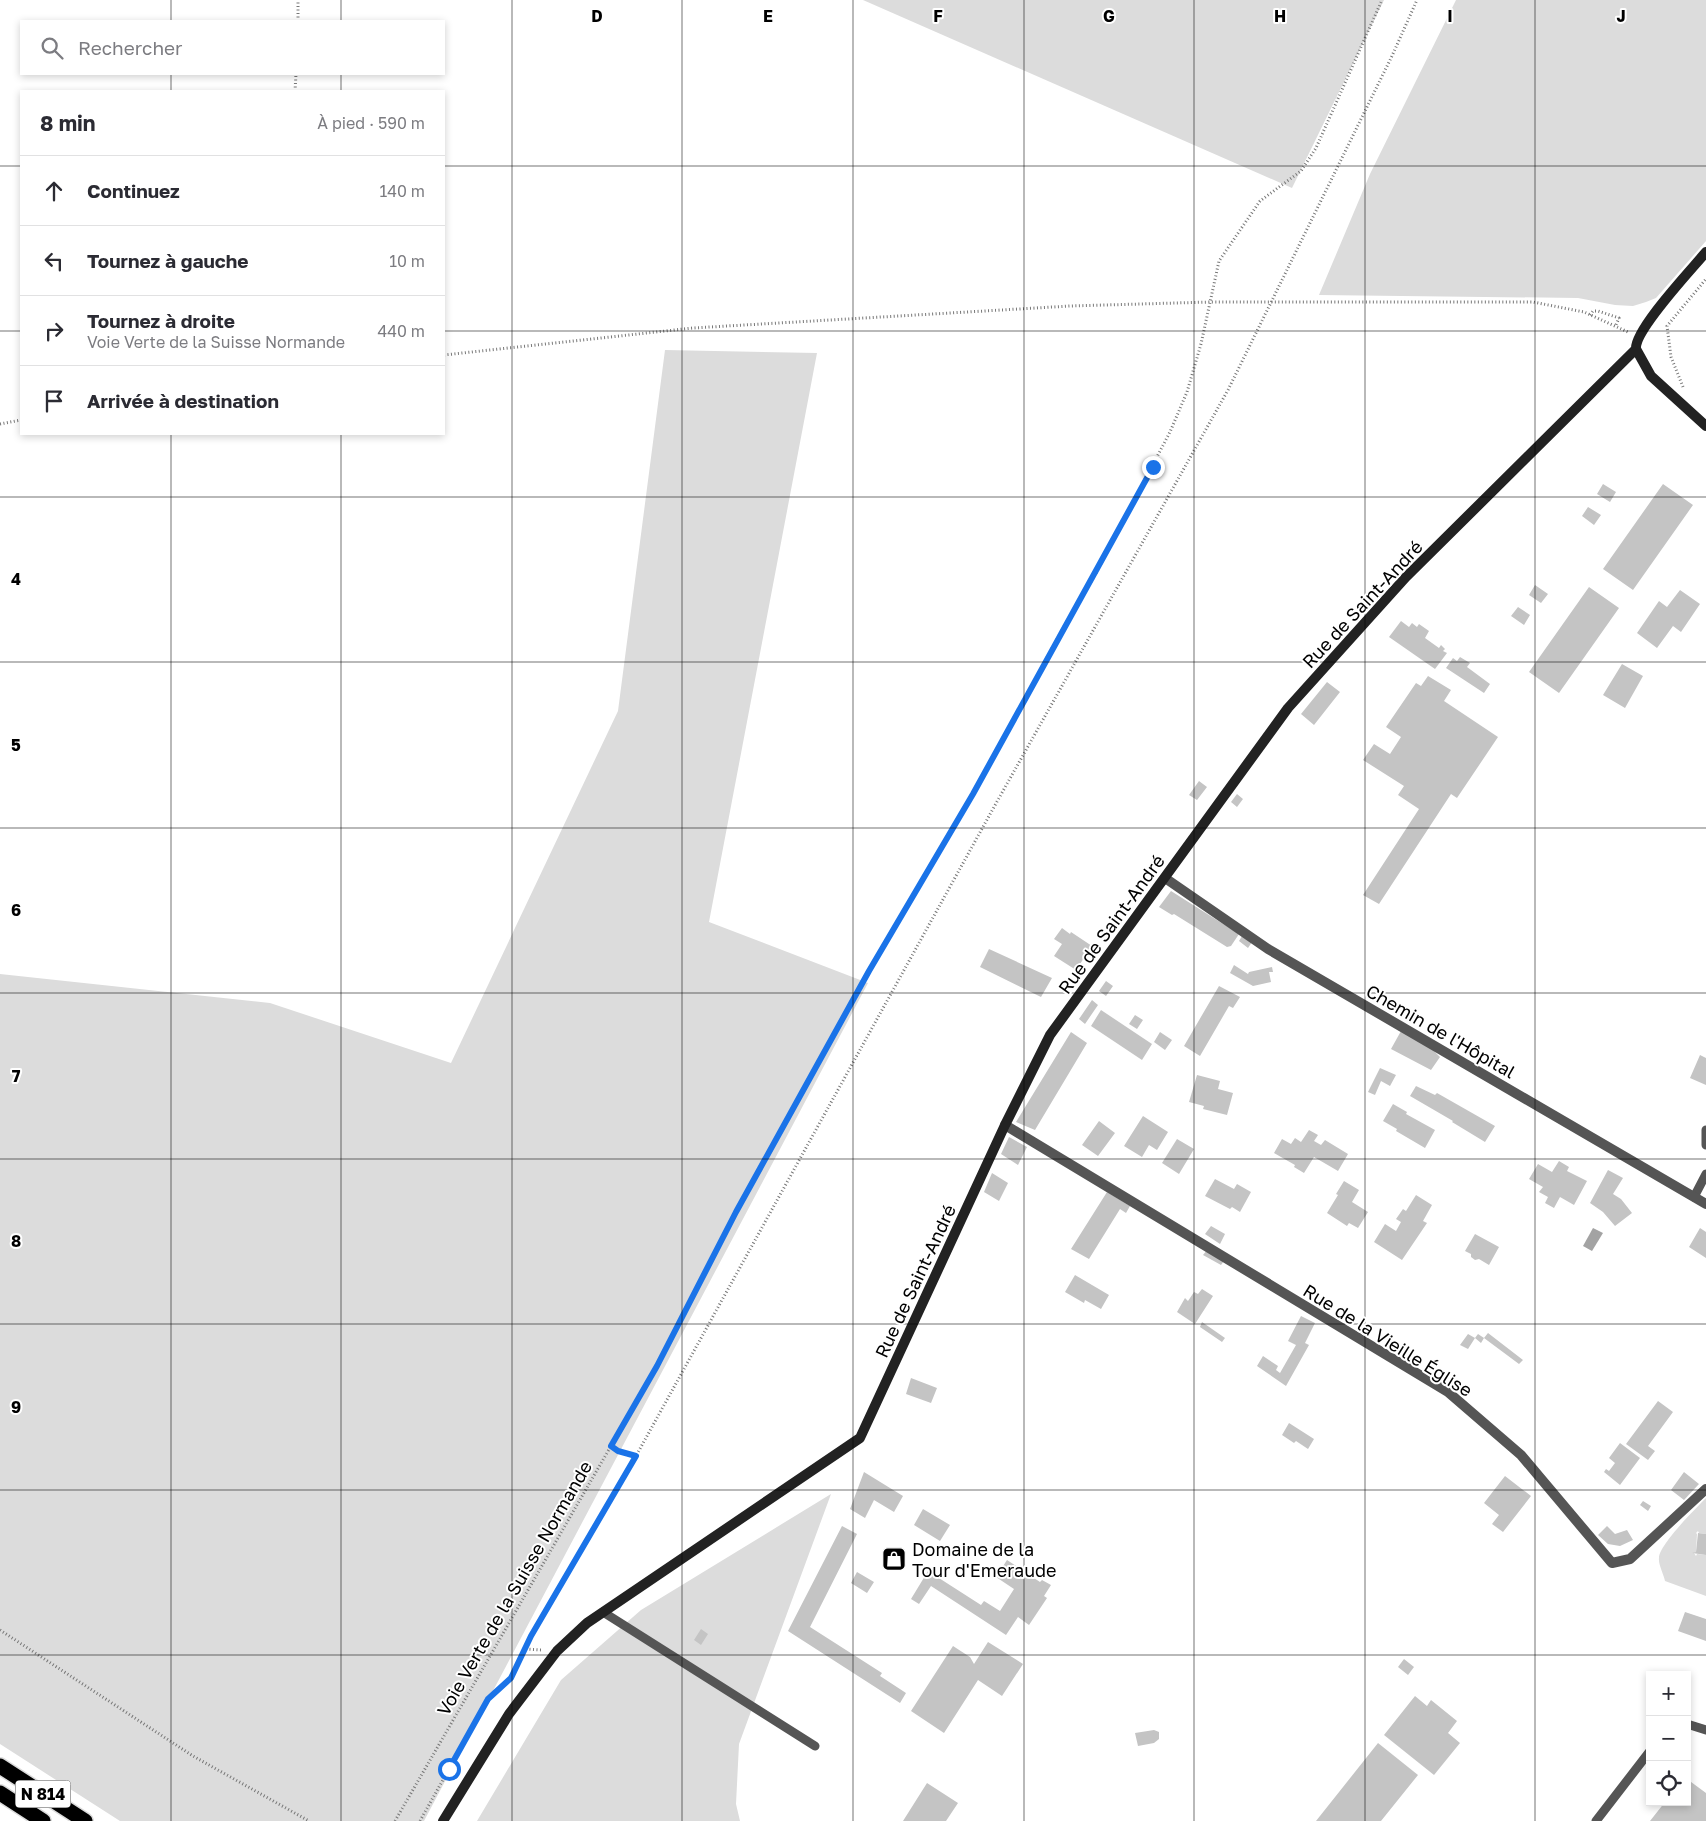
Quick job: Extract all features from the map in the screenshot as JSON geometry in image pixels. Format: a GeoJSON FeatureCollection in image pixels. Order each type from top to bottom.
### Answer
{"type":"FeatureCollection","features":[{"type":"Feature","properties":{"kind":"highway","name":"N 814"},"geometry":{"type":"LineString","coordinates":[[0,1766],[85,1821]]}},
{"type":"Feature","properties":{"kind":"highway","name":"N 814"},"geometry":{"type":"LineString","coordinates":[[0,1793],[43,1821]]}},
{"type":"Feature","properties":{"kind":"street","name":"Rue de Saint-André"},"geometry":{"type":"LineString","coordinates":[[443,1821],[510,1714],[557,1651],[603,1612],[860,1438],[1005,1125],[1050,1035],[1288,708],[1406,577],[1636,349],[1638,338],[1650,319],[1706,252]]}},
{"type":"Feature","properties":{"kind":"street"},"geometry":{"type":"LineString","coordinates":[[1636,349],[1651,376],[1706,426]]}},
{"type":"Feature","properties":{"kind":"street","name":"Chemin de l'Hôpital"},"geometry":{"type":"LineString","coordinates":[[1164,878],[1268,949],[1706,1204]]}},
{"type":"Feature","properties":{"kind":"street","name":"Rue de la Vieille Église"},"geometry":{"type":"LineString","coordinates":[[1005,1125],[1448,1392],[1521,1455],[1612,1563],[1630,1559],[1706,1489]]}},
{"type":"Feature","properties":{"kind":"lane"},"geometry":{"type":"LineString","coordinates":[[1706,1130],[1706,1145]]}},
{"type":"Feature","properties":{"kind":"lane"},"geometry":{"type":"LineString","coordinates":[[1694,1197],[1706,1174]]}},
{"type":"Feature","properties":{"kind":"lane"},"geometry":{"type":"LineString","coordinates":[[603,1612],[815,1746]]}},
{"type":"Feature","properties":{"kind":"lane"},"geometry":{"type":"LineString","coordinates":[[1691,1725],[1706,1730]]}},
{"type":"Feature","properties":{"kind":"lane"},"geometry":{"type":"LineString","coordinates":[[1596,1821],[1646,1756]]}},
{"type":"Feature","properties":{"kind":"path"},"geometry":{"type":"LineString","coordinates":[[298,0],[298,20]]}},
{"type":"Feature","properties":{"kind":"path","name":"Voie Verte de la Suisse Normande"},"geometry":{"type":"LineString","coordinates":[[396,1821],[657,1366],[736,1212],[864,979],[973,794],[1153,467],[1188,392],[1211,302],[1219,261],[1260,201],[1301,171],[1316,148],[1382,0]]}},
{"type":"Feature","properties":{"kind":"path"},"geometry":{"type":"LineString","coordinates":[[420,1821],[488,1699],[511,1678],[531,1636],[636,1456],[984,825],[1228,390],[1392,56],[1417,0]]}},
{"type":"Feature","properties":{"kind":"path"},"geometry":{"type":"LineString","coordinates":[[295,90],[296,75]]}},
{"type":"Feature","properties":{"kind":"path"},"geometry":{"type":"LineString","coordinates":[[1686,391],[1671,356],[1667,326],[1706,279]]}},
{"type":"Feature","properties":{"kind":"path"},"geometry":{"type":"LineString","coordinates":[[445,355],[693,328],[1070,306],[1211,302],[1533,302],[1590,315],[1624,329]]}},
{"type":"Feature","properties":{"kind":"path"},"geometry":{"type":"LineString","coordinates":[[1590,315],[1593,311],[1598,311],[1619,318],[1616,326]]}},
{"type":"Feature","properties":{"kind":"path"},"geometry":{"type":"LineString","coordinates":[[0,424],[20,420]]}},
{"type":"Feature","properties":{"kind":"path"},"geometry":{"type":"LineString","coordinates":[[611,1446],[618,1451],[636,1456]]}},
{"type":"Feature","properties":{"kind":"path"},"geometry":{"type":"LineString","coordinates":[[0,1630],[194,1756],[309,1821]]}},
{"type":"Feature","properties":{"kind":"shaded area"},"geometry":{"type":"Polygon","coordinates":[[[863,0],[1384,0],[1292,188],[863,0]]]}},
{"type":"Feature","properties":{"kind":"shaded area"},"geometry":{"type":"Polygon","coordinates":[[[1456,0],[1706,0],[1706,241],[1656,298],[1633,306],[1615,305],[1578,298],[1319,295],[1370,174],[1456,0]]]}},
{"type":"Feature","properties":{"kind":"shaded area"},"geometry":{"type":"Polygon","coordinates":[[[665,350],[817,353],[709,922],[868,983],[424,1821],[120,1821],[0,1744],[0,974],[270,1003],[451,1063],[618,711],[665,350]]]}},
{"type":"Feature","properties":{"kind":"shaded area"},"geometry":{"type":"Polygon","coordinates":[[[1593,1228],[1603,1233],[1592,1251],[1583,1246],[1593,1228]]]}},
{"type":"Feature","properties":{"kind":"shaded area"},"geometry":{"type":"Polygon","coordinates":[[[831,1494],[739,1744],[736,1804],[740,1821],[477,1821],[561,1680],[641,1610],[831,1494]]]}},
{"type":"Feature","properties":{"kind":"shaded area"},"geometry":{"type":"Polygon","coordinates":[[[1706,1498],[1706,1534],[1699,1533],[1698,1531],[1696,1533],[1696,1552],[1694,1553],[1696,1556],[1697,1554],[1706,1555],[1706,1596],[1665,1581],[1659,1558],[1671,1536],[1706,1498]]]}},
{"type":"Feature","properties":{"kind":"building"},"geometry":{"type":"Polygon","coordinates":[[[1603,484],[1616,492],[1610,502],[1597,494],[1603,484]]]}},
{"type":"Feature","properties":{"kind":"building"},"geometry":{"type":"Polygon","coordinates":[[[1663,484],[1693,505],[1633,590],[1603,569],[1663,484]]]}},
{"type":"Feature","properties":{"kind":"building"},"geometry":{"type":"Polygon","coordinates":[[[1588,507],[1601,515],[1594,525],[1582,516],[1588,507]]]}},
{"type":"Feature","properties":{"kind":"building"},"geometry":{"type":"Polygon","coordinates":[[[1535,585],[1548,594],[1541,603],[1529,595],[1535,585]]]}},
{"type":"Feature","properties":{"kind":"building"},"geometry":{"type":"Polygon","coordinates":[[[1589,587],[1619,608],[1559,693],[1529,672],[1589,587]]]}},
{"type":"Feature","properties":{"kind":"building"},"geometry":{"type":"Polygon","coordinates":[[[1680,590],[1700,604],[1681,632],[1673,626],[1657,648],[1637,633],[1659,601],[1667,607],[1680,590]]]}},
{"type":"Feature","properties":{"kind":"building"},"geometry":{"type":"Polygon","coordinates":[[[1518,607],[1530,615],[1524,625],[1511,616],[1518,607]]]}},
{"type":"Feature","properties":{"kind":"building"},"geometry":{"type":"Polygon","coordinates":[[[1401,621],[1409,627],[1412,623],[1417,627],[1419,624],[1429,631],[1425,638],[1439,648],[1441,645],[1445,649],[1443,651],[1447,653],[1435,669],[1389,637],[1401,621]]]}},
{"type":"Feature","properties":{"kind":"building"},"geometry":{"type":"Polygon","coordinates":[[[1460,657],[1470,663],[1467,667],[1490,684],[1484,693],[1446,668],[1453,658],[1457,661],[1460,657]]]}},
{"type":"Feature","properties":{"kind":"building"},"geometry":{"type":"Polygon","coordinates":[[[1622,664],[1643,676],[1625,708],[1603,695],[1622,664]]]}},
{"type":"Feature","properties":{"kind":"building"},"geometry":{"type":"Polygon","coordinates":[[[1428,676],[1451,690],[1444,701],[1498,737],[1457,798],[1451,794],[1379,904],[1363,895],[1419,809],[1398,795],[1404,786],[1363,760],[1374,744],[1390,754],[1401,737],[1386,727],[1416,683],[1421,686],[1428,676]]]}},
{"type":"Feature","properties":{"kind":"building"},"geometry":{"type":"Polygon","coordinates":[[[1327,682],[1340,692],[1314,725],[1301,714],[1327,682]]]}},
{"type":"Feature","properties":{"kind":"building"},"geometry":{"type":"Polygon","coordinates":[[[1199,781],[1207,787],[1197,800],[1189,795],[1199,781]]]}},
{"type":"Feature","properties":{"kind":"building"},"geometry":{"type":"Polygon","coordinates":[[[1237,794],[1243,799],[1237,807],[1231,802],[1237,794]]]}},
{"type":"Feature","properties":{"kind":"building"},"geometry":{"type":"Polygon","coordinates":[[[1171,891],[1239,934],[1231,946],[1227,947],[1174,914],[1172,915],[1159,907],[1171,891]]]}},
{"type":"Feature","properties":{"kind":"building"},"geometry":{"type":"Polygon","coordinates":[[[1062,928],[1092,946],[1076,970],[1054,956],[1062,944],[1054,939],[1062,928]]]}},
{"type":"Feature","properties":{"kind":"building"},"geometry":{"type":"Polygon","coordinates":[[[1242,936],[1252,942],[1248,948],[1239,941],[1242,936]]]}},
{"type":"Feature","properties":{"kind":"building"},"geometry":{"type":"Polygon","coordinates":[[[989,949],[1052,978],[1041,997],[980,967],[989,949]]]}},
{"type":"Feature","properties":{"kind":"building"},"geometry":{"type":"Polygon","coordinates":[[[1234,965],[1248,974],[1249,972],[1272,967],[1273,972],[1269,972],[1271,982],[1253,986],[1230,973],[1234,965]]]}},
{"type":"Feature","properties":{"kind":"building"},"geometry":{"type":"Polygon","coordinates":[[[1106,981],[1113,986],[1106,996],[1099,991],[1106,981]]]}},
{"type":"Feature","properties":{"kind":"building"},"geometry":{"type":"Polygon","coordinates":[[[1219,986],[1240,997],[1233,1008],[1229,1006],[1200,1056],[1184,1046],[1219,986]]]}},
{"type":"Feature","properties":{"kind":"building"},"geometry":{"type":"Polygon","coordinates":[[[1092,1000],[1098,1005],[1085,1024],[1079,1019],[1092,1000]]]}},
{"type":"Feature","properties":{"kind":"building"},"geometry":{"type":"Polygon","coordinates":[[[1101,1010],[1152,1044],[1142,1060],[1091,1026],[1101,1010]]]}},
{"type":"Feature","properties":{"kind":"building"},"geometry":{"type":"Polygon","coordinates":[[[1135,1015],[1143,1020],[1137,1029],[1129,1024],[1135,1015]]]}},
{"type":"Feature","properties":{"kind":"building"},"geometry":{"type":"Polygon","coordinates":[[[1401,1031],[1431,1048],[1440,1057],[1431,1070],[1391,1049],[1401,1031]]]}},
{"type":"Feature","properties":{"kind":"building"},"geometry":{"type":"Polygon","coordinates":[[[1071,1032],[1087,1043],[1035,1130],[1016,1122],[1071,1032]]]}},
{"type":"Feature","properties":{"kind":"building"},"geometry":{"type":"Polygon","coordinates":[[[1160,1032],[1172,1040],[1165,1050],[1154,1042],[1160,1032]]]}},
{"type":"Feature","properties":{"kind":"building"},"geometry":{"type":"Polygon","coordinates":[[[1700,1055],[1706,1058],[1706,1085],[1690,1078],[1700,1055]]]}},
{"type":"Feature","properties":{"kind":"building"},"geometry":{"type":"Polygon","coordinates":[[[1380,1068],[1396,1075],[1390,1086],[1381,1081],[1375,1095],[1368,1092],[1380,1068]]]}},
{"type":"Feature","properties":{"kind":"building"},"geometry":{"type":"Polygon","coordinates":[[[1197,1075],[1220,1081],[1218,1089],[1233,1093],[1227,1115],[1203,1109],[1204,1106],[1189,1102],[1197,1075]]]}},
{"type":"Feature","properties":{"kind":"building"},"geometry":{"type":"Polygon","coordinates":[[[1416,1086],[1435,1095],[1437,1093],[1495,1126],[1485,1142],[1410,1096],[1416,1086]]]}},
{"type":"Feature","properties":{"kind":"building"},"geometry":{"type":"Polygon","coordinates":[[[1393,1104],[1407,1112],[1406,1114],[1435,1130],[1425,1148],[1383,1121],[1393,1104]]]}},
{"type":"Feature","properties":{"kind":"building"},"geometry":{"type":"Polygon","coordinates":[[[1143,1116],[1168,1132],[1157,1150],[1149,1145],[1142,1157],[1124,1146],[1143,1116]]]}},
{"type":"Feature","properties":{"kind":"building"},"geometry":{"type":"Polygon","coordinates":[[[1099,1121],[1115,1133],[1098,1156],[1082,1145],[1099,1121]]]}},
{"type":"Feature","properties":{"kind":"building"},"geometry":{"type":"Polygon","coordinates":[[[1309,1130],[1318,1135],[1314,1141],[1321,1145],[1325,1140],[1348,1154],[1338,1171],[1314,1157],[1304,1173],[1294,1167],[1295,1165],[1274,1153],[1282,1139],[1291,1144],[1295,1138],[1301,1142],[1309,1130]]]}},
{"type":"Feature","properties":{"kind":"building"},"geometry":{"type":"Polygon","coordinates":[[[1009,1137],[1027,1147],[1018,1165],[1001,1154],[1009,1137]]]}},
{"type":"Feature","properties":{"kind":"building"},"geometry":{"type":"Polygon","coordinates":[[[1177,1139],[1194,1149],[1179,1174],[1162,1163],[1177,1139]]]}},
{"type":"Feature","properties":{"kind":"building"},"geometry":{"type":"Polygon","coordinates":[[[1559,1161],[1569,1167],[1567,1171],[1587,1181],[1574,1205],[1560,1197],[1554,1208],[1545,1203],[1548,1197],[1539,1192],[1543,1187],[1529,1179],[1538,1164],[1552,1172],[1559,1161]]]}},
{"type":"Feature","properties":{"kind":"building"},"geometry":{"type":"Polygon","coordinates":[[[1608,1170],[1623,1178],[1613,1194],[1621,1199],[1632,1213],[1615,1226],[1603,1212],[1590,1203],[1608,1170]]]}},
{"type":"Feature","properties":{"kind":"building"},"geometry":{"type":"Polygon","coordinates":[[[992,1173],[1008,1183],[999,1201],[984,1192],[992,1173]]]}},
{"type":"Feature","properties":{"kind":"building"},"geometry":{"type":"Polygon","coordinates":[[[1215,1179],[1234,1189],[1237,1184],[1251,1192],[1240,1212],[1205,1196],[1215,1179]]]}},
{"type":"Feature","properties":{"kind":"building"},"geometry":{"type":"Polygon","coordinates":[[[1344,1181],[1359,1190],[1352,1202],[1368,1212],[1358,1228],[1349,1223],[1347,1226],[1327,1213],[1344,1181]]]}},
{"type":"Feature","properties":{"kind":"building"},"geometry":{"type":"Polygon","coordinates":[[[1107,1192],[1130,1206],[1126,1213],[1120,1209],[1089,1259],[1071,1249],[1107,1192]]]}},
{"type":"Feature","properties":{"kind":"building"},"geometry":{"type":"Polygon","coordinates":[[[1416,1195],[1432,1205],[1423,1221],[1427,1223],[1402,1260],[1374,1242],[1385,1224],[1396,1231],[1401,1222],[1396,1219],[1403,1209],[1406,1211],[1416,1195]]]}},
{"type":"Feature","properties":{"kind":"building"},"geometry":{"type":"Polygon","coordinates":[[[1211,1226],[1225,1234],[1220,1244],[1205,1234],[1211,1226]]]}},
{"type":"Feature","properties":{"kind":"building"},"geometry":{"type":"Polygon","coordinates":[[[1700,1228],[1706,1232],[1706,1258],[1689,1247],[1700,1228]]]}},
{"type":"Feature","properties":{"kind":"building"},"geometry":{"type":"Polygon","coordinates":[[[1475,1234],[1499,1247],[1489,1265],[1479,1259],[1475,1260],[1471,1257],[1471,1254],[1465,1251],[1475,1234]]]}},
{"type":"Feature","properties":{"kind":"building"},"geometry":{"type":"Polygon","coordinates":[[[1207,1250],[1224,1261],[1221,1265],[1203,1255],[1207,1250]]]}},
{"type":"Feature","properties":{"kind":"building"},"geometry":{"type":"Polygon","coordinates":[[[1075,1275],[1109,1295],[1101,1309],[1085,1300],[1084,1303],[1065,1292],[1075,1275]]]}},
{"type":"Feature","properties":{"kind":"building"},"geometry":{"type":"Polygon","coordinates":[[[1202,1289],[1213,1296],[1195,1324],[1177,1312],[1185,1298],[1188,1301],[1194,1292],[1198,1294],[1202,1289]]]}},
{"type":"Feature","properties":{"kind":"building"},"geometry":{"type":"Polygon","coordinates":[[[1301,1316],[1315,1323],[1305,1343],[1309,1345],[1286,1386],[1257,1366],[1263,1356],[1278,1366],[1276,1370],[1280,1373],[1296,1345],[1288,1341],[1301,1316]]]}},
{"type":"Feature","properties":{"kind":"building"},"geometry":{"type":"Polygon","coordinates":[[[1202,1322],[1225,1338],[1222,1342],[1200,1327],[1202,1322]]]}},
{"type":"Feature","properties":{"kind":"building"},"geometry":{"type":"Polygon","coordinates":[[[1488,1333],[1523,1360],[1519,1364],[1484,1338],[1488,1333]]]}},
{"type":"Feature","properties":{"kind":"building"},"geometry":{"type":"Polygon","coordinates":[[[1468,1334],[1475,1338],[1468,1349],[1460,1345],[1468,1334]]]}},
{"type":"Feature","properties":{"kind":"building"},"geometry":{"type":"Polygon","coordinates":[[[1478,1334],[1484,1338],[1481,1343],[1475,1338],[1478,1334]]]}},
{"type":"Feature","properties":{"kind":"building"},"geometry":{"type":"Polygon","coordinates":[[[911,1378],[937,1388],[931,1403],[906,1394],[911,1378]]]}},
{"type":"Feature","properties":{"kind":"building"},"geometry":{"type":"Polygon","coordinates":[[[1658,1401],[1673,1412],[1648,1446],[1655,1451],[1648,1460],[1626,1444],[1658,1401]]]}},
{"type":"Feature","properties":{"kind":"building"},"geometry":{"type":"Polygon","coordinates":[[[1289,1423],[1314,1439],[1308,1449],[1282,1435],[1289,1423]]]}},
{"type":"Feature","properties":{"kind":"building"},"geometry":{"type":"Polygon","coordinates":[[[1620,1443],[1640,1458],[1620,1485],[1604,1472],[1606,1469],[1609,1471],[1615,1463],[1609,1458],[1620,1443]]]}},
{"type":"Feature","properties":{"kind":"building"},"geometry":{"type":"Polygon","coordinates":[[[864,1472],[903,1496],[894,1512],[874,1500],[865,1518],[850,1509],[864,1472]]]}},
{"type":"Feature","properties":{"kind":"building"},"geometry":{"type":"Polygon","coordinates":[[[1684,1472],[1699,1484],[1684,1500],[1671,1490],[1684,1472]]]}},
{"type":"Feature","properties":{"kind":"building"},"geometry":{"type":"Polygon","coordinates":[[[1505,1476],[1531,1496],[1503,1532],[1492,1524],[1499,1515],[1484,1503],[1505,1476]]]}},
{"type":"Feature","properties":{"kind":"building"},"geometry":{"type":"Polygon","coordinates":[[[1643,1501],[1651,1506],[1648,1511],[1640,1505],[1643,1501]]]}},
{"type":"Feature","properties":{"kind":"building"},"geometry":{"type":"Polygon","coordinates":[[[923,1509],[950,1525],[940,1541],[914,1525],[923,1509]]]}},
{"type":"Feature","properties":{"kind":"building"},"geometry":{"type":"Polygon","coordinates":[[[842,1526],[857,1534],[810,1627],[882,1673],[880,1676],[906,1693],[900,1703],[788,1631],[842,1526]]]}},
{"type":"Feature","properties":{"kind":"building"},"geometry":{"type":"Polygon","coordinates":[[[1607,1526],[1615,1534],[1627,1530],[1633,1540],[1620,1546],[1608,1544],[1598,1535],[1607,1526]]]}},
{"type":"Feature","properties":{"kind":"building"},"geometry":{"type":"Polygon","coordinates":[[[1698,1533],[1706,1534],[1706,1555],[1692,1553],[1696,1552],[1698,1533]]]}},
{"type":"Feature","properties":{"kind":"building"},"geometry":{"type":"Polygon","coordinates":[[[1007,1560],[1040,1582],[1042,1580],[1051,1585],[1044,1596],[1047,1598],[1029,1625],[1018,1617],[1006,1635],[931,1586],[919,1604],[911,1599],[928,1571],[981,1605],[984,1601],[1000,1611],[1014,1589],[996,1577],[1007,1560]]]}},
{"type":"Feature","properties":{"kind":"building"},"geometry":{"type":"Polygon","coordinates":[[[857,1572],[874,1582],[867,1593],[851,1583],[857,1572]]]}},
{"type":"Feature","properties":{"kind":"building"},"geometry":{"type":"Polygon","coordinates":[[[1685,1612],[1706,1619],[1706,1641],[1678,1631],[1685,1612]]]}},
{"type":"Feature","properties":{"kind":"building"},"geometry":{"type":"Polygon","coordinates":[[[701,1629],[708,1634],[701,1645],[694,1640],[701,1629]]]}},
{"type":"Feature","properties":{"kind":"building"},"geometry":{"type":"Polygon","coordinates":[[[988,1642],[1023,1664],[1002,1696],[978,1680],[944,1733],[911,1711],[953,1646],[970,1657],[974,1664],[988,1642]]]}},
{"type":"Feature","properties":{"kind":"building"},"geometry":{"type":"Polygon","coordinates":[[[1404,1659],[1414,1667],[1408,1675],[1398,1667],[1404,1659]]]}},
{"type":"Feature","properties":{"kind":"building"},"geometry":{"type":"Polygon","coordinates":[[[1415,1696],[1427,1706],[1431,1700],[1457,1721],[1448,1733],[1460,1743],[1434,1775],[1384,1735],[1415,1696]]]}},
{"type":"Feature","properties":{"kind":"building"},"geometry":{"type":"Polygon","coordinates":[[[1154,1730],[1159,1732],[1159,1739],[1154,1743],[1138,1746],[1135,1733],[1154,1730]]]}},
{"type":"Feature","properties":{"kind":"building"},"geometry":{"type":"Polygon","coordinates":[[[1378,1743],[1418,1775],[1381,1821],[1316,1821],[1378,1743]]]}},
{"type":"Feature","properties":{"kind":"building"},"geometry":{"type":"Polygon","coordinates":[[[1691,1782],[1706,1793],[1706,1821],[1650,1821],[1662,1806],[1691,1806],[1691,1782]]]}},
{"type":"Feature","properties":{"kind":"building"},"geometry":{"type":"Polygon","coordinates":[[[927,1783],[958,1803],[946,1821],[903,1821],[927,1783]]]}},
{"type":"Feature","properties":{"kind":"place","name":"Domaine de la Tour d'Emeraude"},"geometry":{"type":"Point","coordinates":[894,1559]}},
{"type":"Feature","properties":{"kind":"route"},"geometry":{"type":"LineString","coordinates":[[449,1769],[488,1699],[511,1678],[531,1636],[636,1456],[618,1451],[611,1446],[657,1366],[736,1212],[869,971],[973,794],[1153,467]]}}]}
